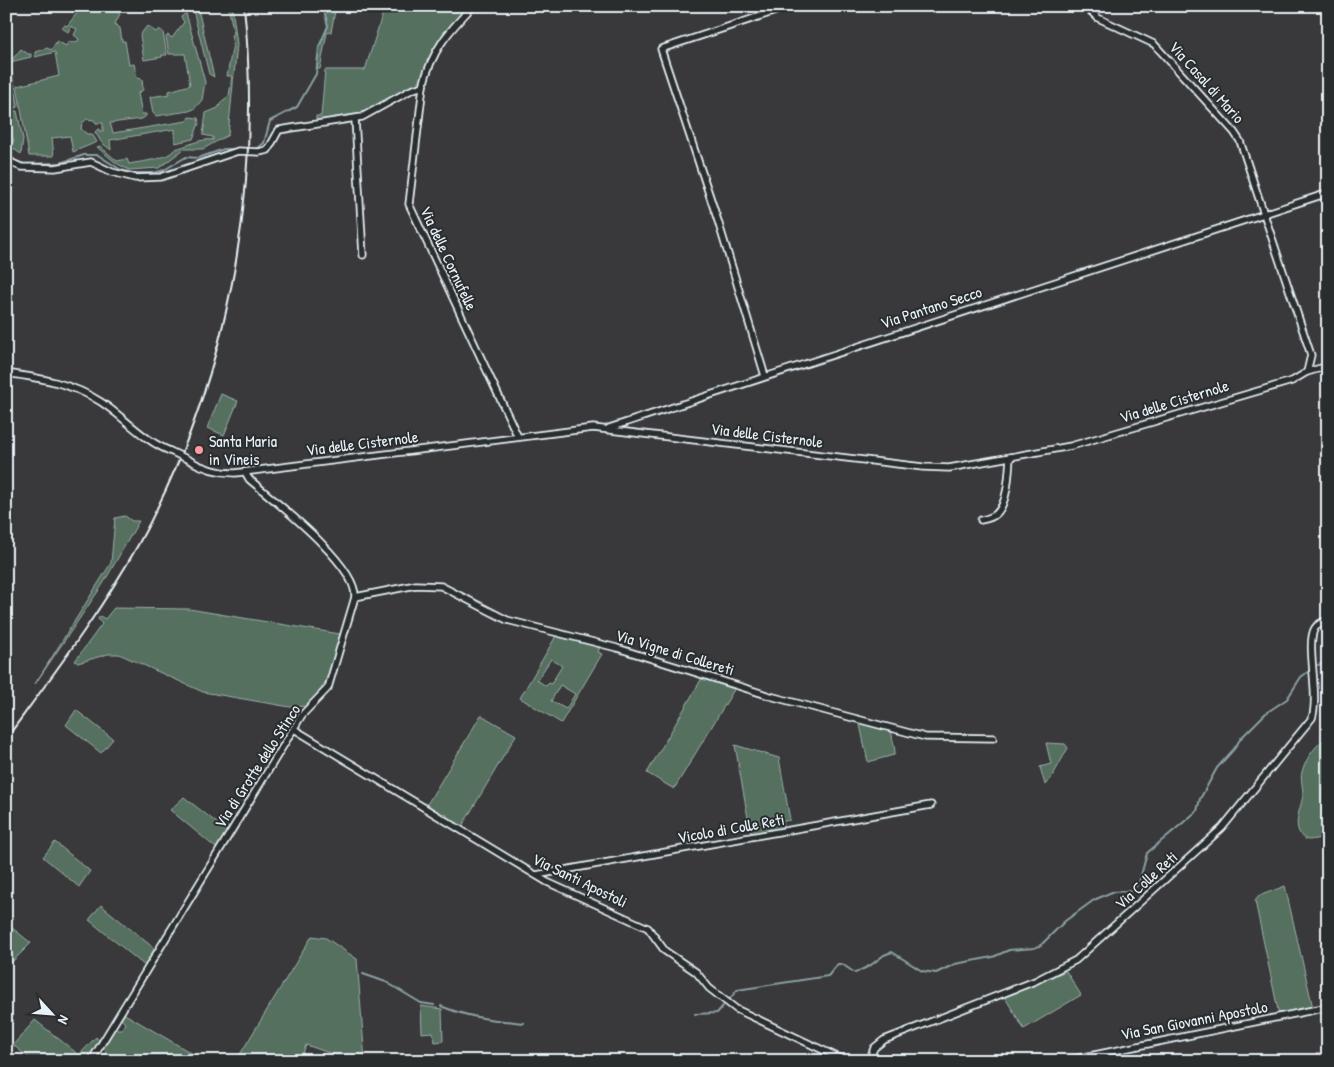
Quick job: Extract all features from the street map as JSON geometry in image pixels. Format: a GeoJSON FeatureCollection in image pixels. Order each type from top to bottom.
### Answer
{"type":"FeatureCollection","features":[{"type":"Feature","properties":{"kind":"street","name":"Via delle Cornufelle"},"geometry":{"type":"LineString","coordinates":[[473,6],[442,41],[431,61],[423,86],[409,204],[518,437]]}},
{"type":"Feature","properties":{"kind":"street"},"geometry":{"type":"LineString","coordinates":[[765,376],[718,221],[661,49],[792,6]]}},
{"type":"Feature","properties":{"kind":"street","name":"Via Casal di Mario"},"geometry":{"type":"LineString","coordinates":[[1086,6],[1098,18],[1154,44],[1234,132],[1240,141],[1264,214]]}},
{"type":"Feature","properties":{"kind":"street"},"geometry":{"type":"LineString","coordinates":[[6,160],[21,167],[55,168],[91,162],[112,172],[135,178],[161,177],[238,150],[259,152],[268,150],[279,130],[355,119],[371,113],[411,90],[423,86]]}},
{"type":"Feature","properties":{"kind":"street"},"geometry":{"type":"LineString","coordinates":[[355,119],[363,255]]}},
{"type":"Feature","properties":{"kind":"street"},"geometry":{"type":"LineString","coordinates":[[1307,372],[1311,355],[1264,214],[1328,193]]}},
{"type":"Feature","properties":{"kind":"street","name":"Via Pantano Secco"},"geometry":{"type":"LineString","coordinates":[[606,429],[1264,214]]}},
{"type":"Feature","properties":{"kind":"street","name":"Via delle Cisternole"},"geometry":{"type":"LineString","coordinates":[[6,373],[69,386],[100,402],[157,445],[224,473],[245,472],[584,429],[606,429],[907,466],[949,468],[1071,446],[1292,380],[1307,372],[1328,366]]}},
{"type":"Feature","properties":{"kind":"street"},"geometry":{"type":"LineString","coordinates":[[981,520],[995,515],[999,510],[1007,489],[1010,457]]}},
{"type":"Feature","properties":{"kind":"street"},"geometry":{"type":"LineString","coordinates":[[245,472],[249,479],[319,539],[351,584],[355,597]]}},
{"type":"Feature","properties":{"kind":"street","name":"Via Vigne di Collereti"},"geometry":{"type":"LineString","coordinates":[[355,597],[416,585],[442,586],[507,620],[617,648],[770,696],[925,737],[993,738]]}},
{"type":"Feature","properties":{"kind":"street","name":"Via di Grotte dello Stinco"},"geometry":{"type":"LineString","coordinates":[[91,1061],[302,716],[328,688],[355,597]]}},
{"type":"Feature","properties":{"kind":"street","name":"Via Colle Reti"},"geometry":{"type":"LineString","coordinates":[[869,1061],[874,1048],[884,1040],[1030,983],[1071,964],[1220,830],[1312,718],[1315,704],[1312,635],[1318,625],[1328,620]]}},
{"type":"Feature","properties":{"kind":"street","name":"Via Santi Apostoli"},"geometry":{"type":"LineString","coordinates":[[294,729],[536,875],[648,928],[665,951],[696,972],[709,988],[736,1009],[846,1061]]}},
{"type":"Feature","properties":{"kind":"street","name":"Vicolo di Colle Reti"},"geometry":{"type":"LineString","coordinates":[[536,875],[931,805]]}},
{"type":"Feature","properties":{"kind":"street","name":"Via San Giovanni Apostolo"},"geometry":{"type":"LineString","coordinates":[[1065,1061],[1328,1007]]}},
{"type":"Feature","properties":{"kind":"green space"},"geometry":{"type":"Polygon","coordinates":[[[82,6],[108,6],[120,14],[115,24],[120,28],[122,41],[125,41],[129,65],[134,64],[137,78],[142,79],[143,90],[138,93],[142,114],[146,114],[146,116],[142,119],[110,123],[113,133],[187,121],[189,117],[198,118],[199,123],[193,139],[175,143],[175,129],[110,140],[111,150],[102,143],[95,132],[99,128],[99,131],[103,131],[103,123],[96,123],[94,120],[87,119],[82,123],[81,129],[87,134],[92,134],[97,142],[73,152],[70,136],[52,138],[54,156],[29,156],[17,86],[59,76],[55,52],[35,57],[35,52],[47,48],[51,50],[57,41],[66,46],[69,41],[72,43],[78,41],[79,39],[74,35],[77,29],[71,26],[68,32],[62,28],[64,25],[67,26],[77,13],[74,10],[75,8],[79,10],[82,6]]]}},
{"type":"Feature","properties":{"kind":"green space"},"geometry":{"type":"Polygon","coordinates":[[[196,6],[201,6],[198,9],[214,77],[209,74],[193,10],[196,6]]]}},
{"type":"Feature","properties":{"kind":"green space"},"geometry":{"type":"Polygon","coordinates":[[[228,6],[232,6],[237,44],[228,135],[203,149],[184,149],[159,168],[129,170],[116,163],[97,147],[100,146],[117,161],[127,159],[129,164],[161,158],[175,149],[199,141],[213,140],[213,137],[203,135],[206,113],[218,108],[222,101],[229,96],[232,76],[227,76],[233,44],[231,35],[234,34],[228,6]]]}},
{"type":"Feature","properties":{"kind":"green space"},"geometry":{"type":"Polygon","coordinates":[[[323,6],[336,6],[331,32],[327,33],[320,69],[317,69],[319,47],[328,26],[323,6]]]}},
{"type":"Feature","properties":{"kind":"green space"},"geometry":{"type":"Polygon","coordinates":[[[385,6],[469,6],[443,33],[422,78],[411,89],[365,115],[316,123],[316,116],[321,116],[325,70],[365,70],[385,6]]]}},
{"type":"Feature","properties":{"kind":"green space"},"geometry":{"type":"Polygon","coordinates":[[[186,13],[205,82],[202,100],[194,109],[189,111],[156,116],[153,113],[150,97],[169,94],[169,91],[190,85],[185,54],[169,54],[166,37],[168,35],[172,38],[184,22],[181,17],[186,13]]]}},
{"type":"Feature","properties":{"kind":"green space"},"geometry":{"type":"Polygon","coordinates":[[[147,26],[156,32],[159,29],[163,32],[167,55],[144,60],[140,35],[147,26]]]}},
{"type":"Feature","properties":{"kind":"green space"},"geometry":{"type":"Polygon","coordinates":[[[21,49],[31,54],[31,57],[10,62],[18,104],[18,107],[12,109],[6,85],[6,58],[11,61],[21,49]]]}},
{"type":"Feature","properties":{"kind":"green space"},"geometry":{"type":"Polygon","coordinates":[[[13,111],[17,111],[23,139],[21,154],[6,144],[6,140],[7,142],[14,142],[8,118],[14,116],[13,111]]]}},
{"type":"Feature","properties":{"kind":"green space"},"geometry":{"type":"Polygon","coordinates":[[[221,394],[238,401],[224,435],[207,428],[221,394]]]}},
{"type":"Feature","properties":{"kind":"green space"},"geometry":{"type":"Polygon","coordinates":[[[125,516],[132,521],[139,521],[103,584],[35,684],[111,563],[115,518],[125,516]]]}},
{"type":"Feature","properties":{"kind":"green space"},"geometry":{"type":"Polygon","coordinates":[[[114,608],[189,609],[340,634],[329,673],[321,690],[307,706],[290,707],[203,692],[119,654],[108,654],[78,663],[75,661],[102,624],[98,619],[100,616],[105,619],[114,608]]]}},
{"type":"Feature","properties":{"kind":"green space"},"geometry":{"type":"Polygon","coordinates":[[[556,636],[600,647],[598,652],[602,654],[561,723],[520,698],[556,636]],[[551,659],[537,680],[546,686],[549,683],[551,684],[562,666],[551,659]],[[560,685],[551,701],[566,709],[575,694],[560,685]]]}},
{"type":"Feature","properties":{"kind":"green space"},"geometry":{"type":"Polygon","coordinates":[[[702,678],[735,688],[674,789],[647,773],[702,678]]]}},
{"type":"Feature","properties":{"kind":"green space"},"geometry":{"type":"Polygon","coordinates":[[[76,710],[113,739],[101,753],[66,725],[76,710]]]}},
{"type":"Feature","properties":{"kind":"green space"},"geometry":{"type":"Polygon","coordinates":[[[481,715],[516,735],[461,828],[446,819],[447,815],[444,813],[441,815],[426,806],[481,715]]]}},
{"type":"Feature","properties":{"kind":"green space"},"geometry":{"type":"Polygon","coordinates":[[[865,724],[891,730],[894,755],[868,762],[860,725],[865,724]]]}},
{"type":"Feature","properties":{"kind":"green space"},"geometry":{"type":"Polygon","coordinates":[[[1324,740],[1328,743],[1328,836],[1307,840],[1301,835],[1297,824],[1303,795],[1301,774],[1305,763],[1317,745],[1324,740]]]}},
{"type":"Feature","properties":{"kind":"green space"},"geometry":{"type":"Polygon","coordinates":[[[1046,743],[1065,744],[1068,748],[1052,777],[1045,785],[1040,767],[1051,764],[1046,743]]]}},
{"type":"Feature","properties":{"kind":"green space"},"geometry":{"type":"Polygon","coordinates":[[[735,745],[779,758],[790,820],[784,821],[782,829],[751,835],[735,745]]]}},
{"type":"Feature","properties":{"kind":"green space"},"geometry":{"type":"Polygon","coordinates":[[[184,797],[227,831],[216,848],[170,810],[184,797]]]}},
{"type":"Feature","properties":{"kind":"green space"},"geometry":{"type":"Polygon","coordinates":[[[55,842],[90,871],[79,887],[43,857],[55,842]]]}},
{"type":"Feature","properties":{"kind":"green space"},"geometry":{"type":"Polygon","coordinates":[[[1285,886],[1313,1008],[1279,1015],[1255,901],[1259,896],[1285,886]]]}},
{"type":"Feature","properties":{"kind":"green space"},"geometry":{"type":"Polygon","coordinates":[[[101,905],[155,949],[145,966],[89,920],[101,905]]]}},
{"type":"Feature","properties":{"kind":"green space"},"geometry":{"type":"Polygon","coordinates":[[[6,923],[31,943],[8,966],[6,959],[10,955],[6,951],[6,923]]]}},
{"type":"Feature","properties":{"kind":"green space"},"geometry":{"type":"Polygon","coordinates":[[[312,936],[326,938],[357,959],[365,1061],[353,1061],[306,1045],[300,1061],[236,1061],[312,936]]]}},
{"type":"Feature","properties":{"kind":"green space"},"geometry":{"type":"Polygon","coordinates":[[[1066,971],[1081,995],[1024,1029],[1004,996],[1066,971]]]}},
{"type":"Feature","properties":{"kind":"green space"},"geometry":{"type":"Polygon","coordinates":[[[421,1006],[442,1009],[443,1041],[435,1042],[433,1032],[422,1033],[421,1006]]]}},
{"type":"Feature","properties":{"kind":"green space"},"geometry":{"type":"Polygon","coordinates":[[[123,1013],[205,1061],[95,1061],[99,1054],[104,1055],[106,1052],[102,1048],[114,1029],[122,1029],[125,1023],[120,1018],[123,1013]]]}},
{"type":"Feature","properties":{"kind":"green space"},"geometry":{"type":"Polygon","coordinates":[[[35,1020],[79,1055],[96,1037],[99,1040],[88,1061],[33,1061],[13,1045],[35,1020]]]}},
{"type":"Feature","properties":{"kind":"waterway"},"geometry":{"type":"LineString","coordinates":[[257,149],[264,143],[270,121],[297,107],[316,74],[319,47],[328,26],[323,6]]}},
{"type":"Feature","properties":{"kind":"waterway"},"geometry":{"type":"LineString","coordinates":[[6,152],[16,161],[24,164],[60,163],[84,155],[98,155],[121,170],[133,173],[154,173],[164,170],[186,157],[198,158],[224,149],[237,149]]}},
{"type":"Feature","properties":{"kind":"waterway"},"geometry":{"type":"LineString","coordinates":[[1318,665],[1328,662]]}},
{"type":"Feature","properties":{"kind":"waterway"},"geometry":{"type":"LineString","coordinates":[[729,1000],[737,990],[828,976],[838,964],[842,964],[855,973],[892,952],[922,971],[936,973],[955,964],[993,957],[1009,950],[1034,948],[1041,945],[1065,921],[1094,900],[1112,892],[1131,891],[1139,883],[1147,853],[1197,811],[1200,799],[1217,768],[1241,738],[1266,713],[1287,699],[1301,677],[1309,671]]}},
{"type":"Feature","properties":{"kind":"waterway"},"geometry":{"type":"LineString","coordinates":[[363,974],[386,982],[421,1003],[434,1005]]}},
{"type":"Feature","properties":{"kind":"waterway"},"geometry":{"type":"LineString","coordinates":[[441,1006],[472,1016],[524,1023]]}},
{"type":"Feature","properties":{"kind":"waterway"},"geometry":{"type":"LineString","coordinates":[[695,1014],[717,1013],[723,1006]]}},
{"type":"Feature","properties":{"kind":"railway"},"geometry":{"type":"LineString","coordinates":[[6,739],[75,644],[108,595],[138,545],[169,483],[195,418],[216,352],[232,284],[243,215],[248,145],[249,76],[244,6]]}},
{"type":"Feature","properties":{"kind":"place","name":"Santa Maria in Vineis"},"geometry":{"type":"Point","coordinates":[199,450]}}]}
